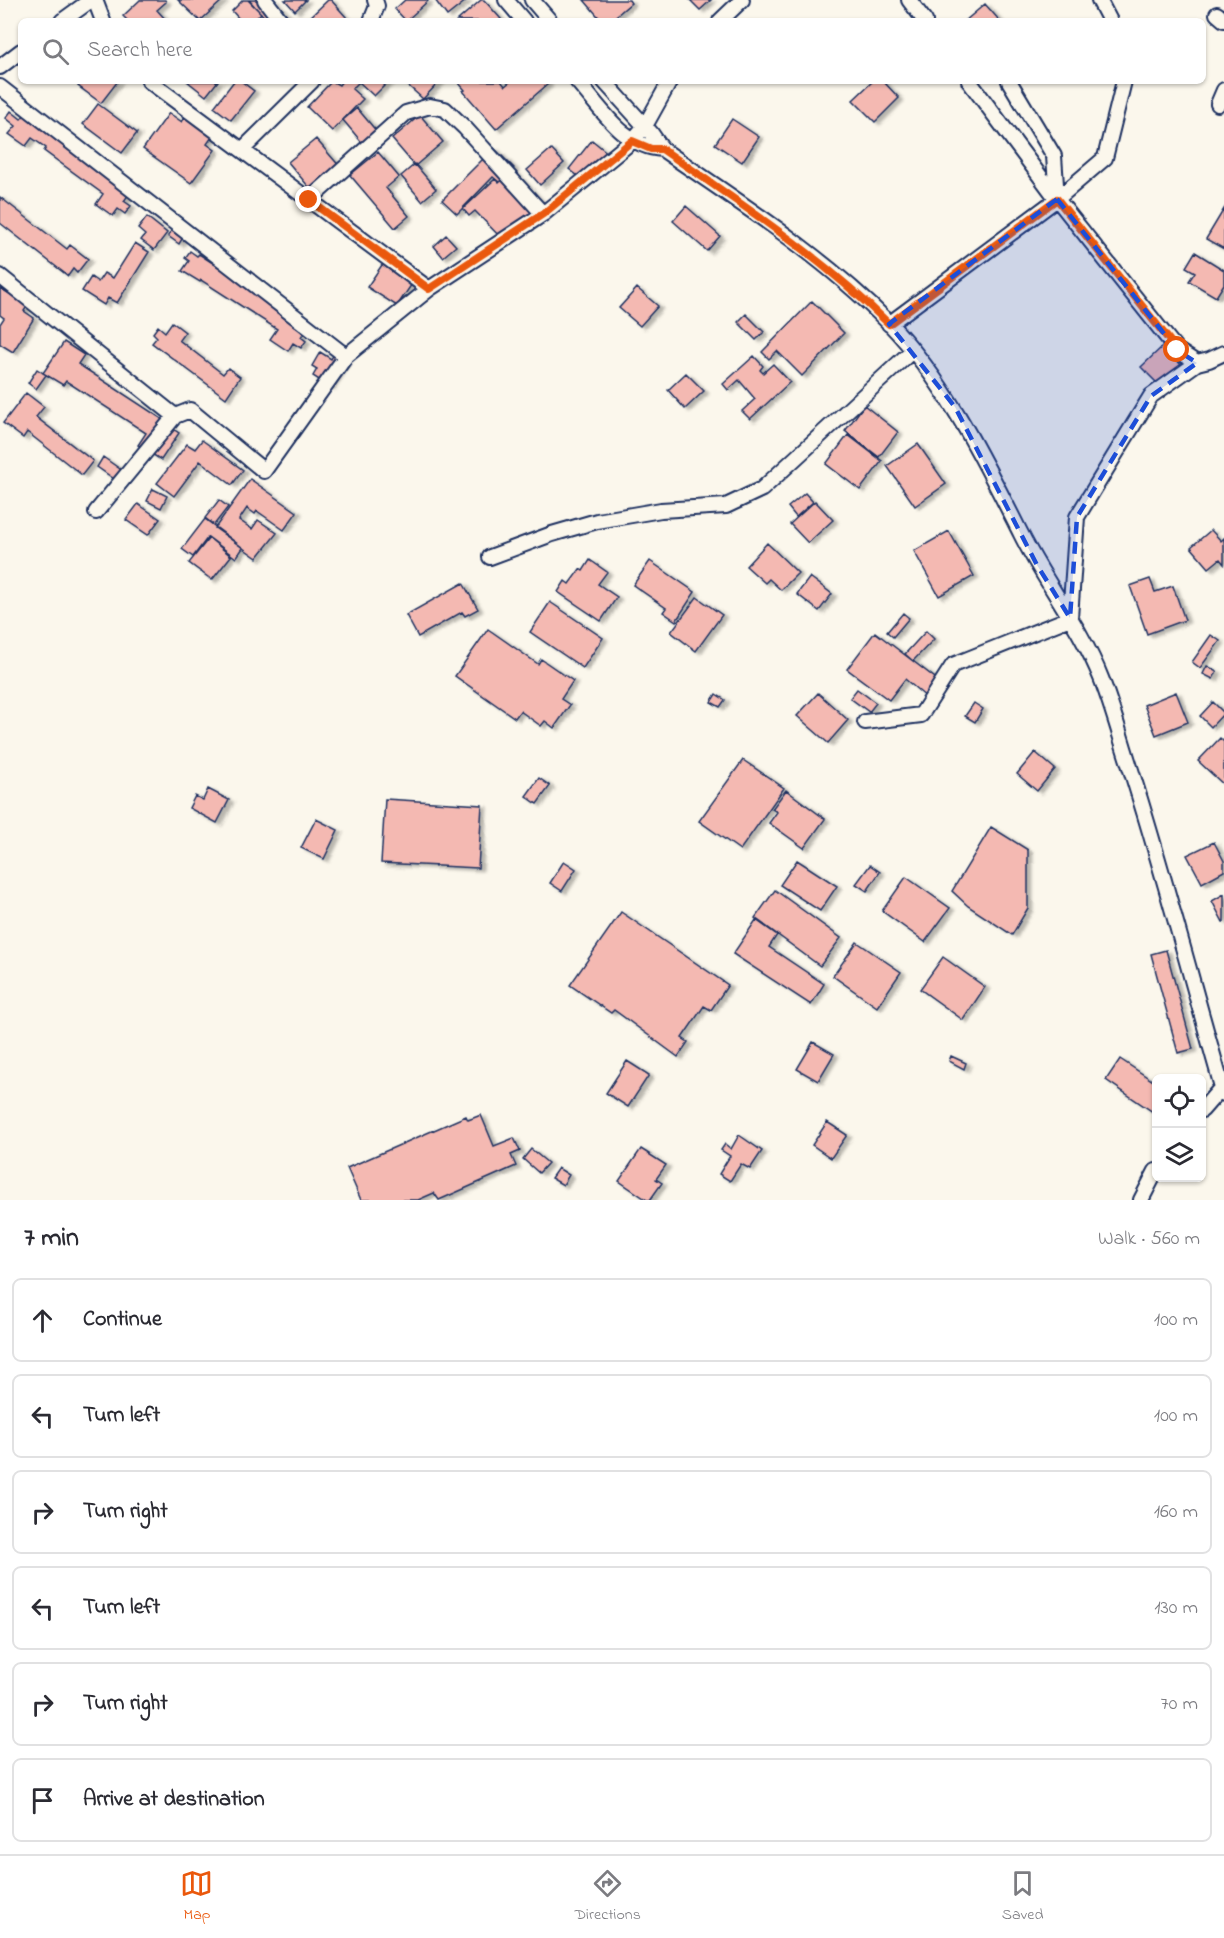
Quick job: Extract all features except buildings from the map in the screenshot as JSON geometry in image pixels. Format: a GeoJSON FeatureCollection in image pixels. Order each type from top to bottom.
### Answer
{"type":"FeatureCollection","features":[{"type":"Feature","properties":{"kind":"street"},"geometry":{"type":"LineString","coordinates":[[66,18],[93,0],[102,18]]}},
{"type":"Feature","properties":{"kind":"street"},"geometry":{"type":"LineString","coordinates":[[265,0],[279,18]]}},
{"type":"Feature","properties":{"kind":"street"},"geometry":{"type":"LineString","coordinates":[[372,18],[376,6],[375,0]]}},
{"type":"Feature","properties":{"kind":"street"},"geometry":{"type":"LineString","coordinates":[[506,0],[521,18],[533,1],[547,18]]}},
{"type":"Feature","properties":{"kind":"street"},"geometry":{"type":"LineString","coordinates":[[723,18],[742,0]]}},
{"type":"Feature","properties":{"kind":"street"},"geometry":{"type":"LineString","coordinates":[[909,0],[923,18]]}},
{"type":"Feature","properties":{"kind":"street"},"geometry":{"type":"LineString","coordinates":[[1099,0],[1108,18]]}},
{"type":"Feature","properties":{"kind":"street"},"geometry":{"type":"LineString","coordinates":[[0,68],[18,53]]}},
{"type":"Feature","properties":{"kind":"street"},"geometry":{"type":"LineString","coordinates":[[153,84],[429,289]]}},
{"type":"Feature","properties":{"kind":"street"},"geometry":{"type":"LineString","coordinates":[[242,150],[309,84]]}},
{"type":"Feature","properties":{"kind":"street"},"geometry":{"type":"LineString","coordinates":[[580,84],[632,141],[651,149],[662,149]]}},
{"type":"Feature","properties":{"kind":"street"},"geometry":{"type":"LineString","coordinates":[[607,84],[645,126],[662,149],[814,256],[849,285],[913,350],[955,407],[1037,565],[1092,658],[1108,697],[1162,866],[1223,1091],[1206,1106]]}},
{"type":"Feature","properties":{"kind":"street"},"geometry":{"type":"LineString","coordinates":[[96,512],[175,416],[190,410],[264,471],[346,356],[429,289],[543,214],[632,141],[645,126],[668,84]]}},
{"type":"Feature","properties":{"kind":"street"},"geometry":{"type":"LineString","coordinates":[[971,84],[1057,199],[1177,350],[1197,363]]}},
{"type":"Feature","properties":{"kind":"street"},"geometry":{"type":"LineString","coordinates":[[1011,84],[1054,156],[1057,199]]}},
{"type":"Feature","properties":{"kind":"street"},"geometry":{"type":"LineString","coordinates":[[889,324],[1057,199],[1105,158],[1123,84]]}},
{"type":"Feature","properties":{"kind":"street"},"geometry":{"type":"LineString","coordinates":[[0,87],[346,356]]}},
{"type":"Feature","properties":{"kind":"street"},"geometry":{"type":"LineString","coordinates":[[1218,104],[1224,90]]}},
{"type":"Feature","properties":{"kind":"street"},"geometry":{"type":"LineString","coordinates":[[309,200],[406,113],[430,106],[445,109],[465,128],[543,214]]}},
{"type":"Feature","properties":{"kind":"street"},"geometry":{"type":"LineString","coordinates":[[0,276],[175,416]]}},
{"type":"Feature","properties":{"kind":"street"},"geometry":{"type":"LineString","coordinates":[[489,558],[552,534],[597,521],[661,510],[726,506],[762,489],[913,350]]}},
{"type":"Feature","properties":{"kind":"street"},"geometry":{"type":"LineString","coordinates":[[1070,618],[1077,517],[1151,396],[1197,363],[1224,353]]}},
{"type":"Feature","properties":{"kind":"street"},"geometry":{"type":"LineString","coordinates":[[865,722],[921,716],[953,665],[1070,618]]}},
{"type":"Feature","properties":{"kind":"street"},"geometry":{"type":"LineString","coordinates":[[1141,1200],[1152,1179]]}},
{"type":"Feature","properties":{"kind":"highlighted area"},"geometry":{"type":"Polygon","coordinates":[[[1057,199],[1177,350],[1197,363],[1151,396],[1077,517],[1070,618],[1037,565],[955,407],[889,324],[1057,199]]]}},
{"type":"Feature","properties":{"kind":"route"},"geometry":{"type":"LineString","coordinates":[[309,200],[429,289],[543,214],[632,141],[651,149],[662,149],[788,237],[840,278],[889,324],[1057,199],[1177,350]]}}]}
